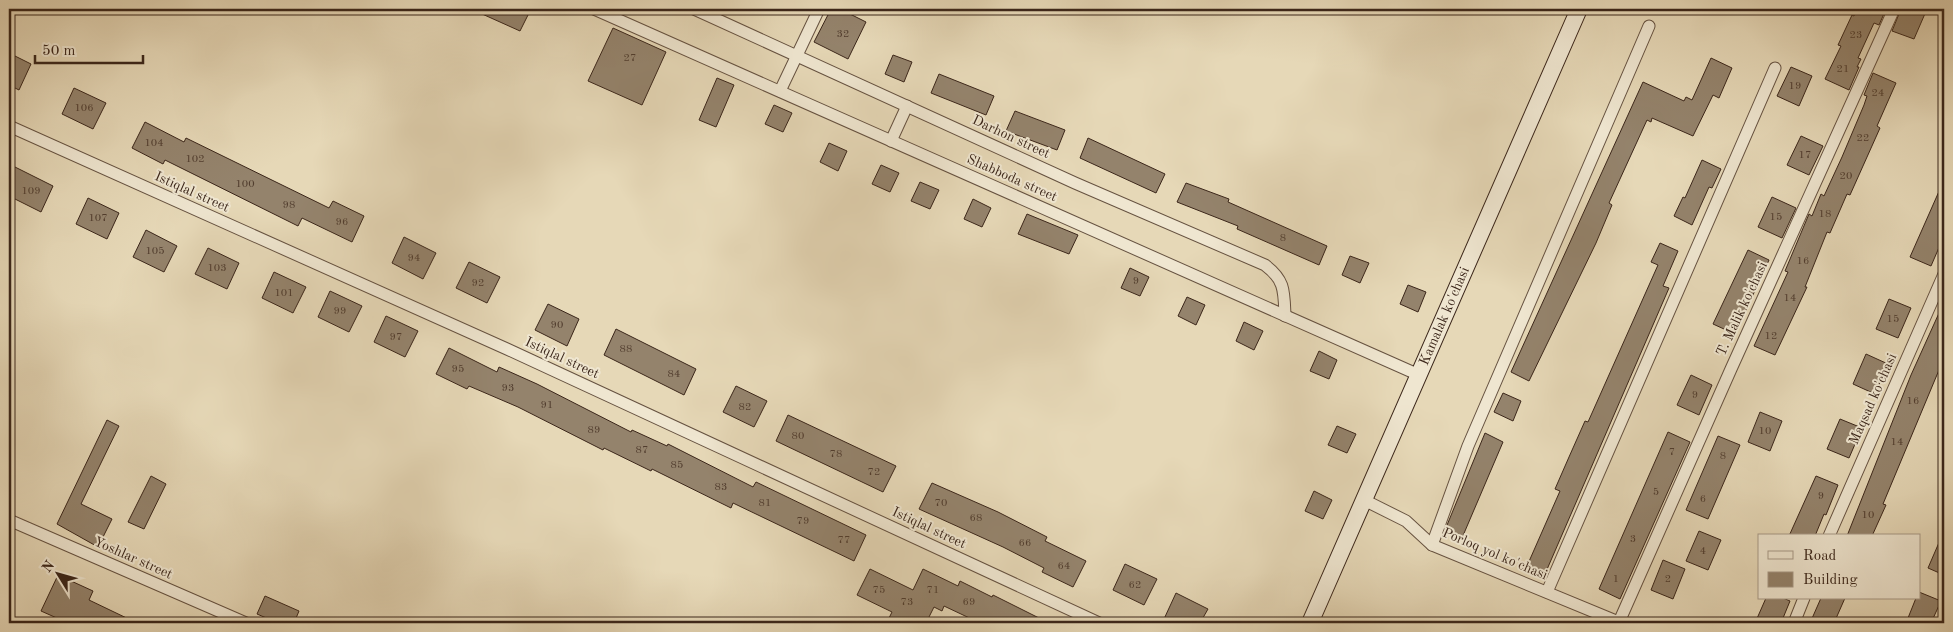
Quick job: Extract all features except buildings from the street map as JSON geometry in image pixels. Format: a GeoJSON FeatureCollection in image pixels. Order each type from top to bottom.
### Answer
{"type":"FeatureCollection","features":[{"type":"Feature","properties":{"kind":"main road","name":"Kamalak ko'chasi"},"geometry":{"type":"LineString","coordinates":[[1310,623],[1579,9]]}},
{"type":"Feature","properties":{"kind":"street","name":"Shabboda street"},"geometry":{"type":"LineString","coordinates":[[594,9],[1419,375]]}},
{"type":"Feature","properties":{"kind":"street","name":"Darhon street"},"geometry":{"type":"LineString","coordinates":[[694,9],[1075,183],[1265,265],[1278,274],[1284,290],[1285,316]]}},
{"type":"Feature","properties":{"kind":"street"},"geometry":{"type":"LineString","coordinates":[[780,91],[819,9]]}},
{"type":"Feature","properties":{"kind":"street","name":"T. Malik ko'chasi"},"geometry":{"type":"LineString","coordinates":[[1620,623],[1730,369],[1894,9]]}},
{"type":"Feature","properties":{"kind":"street"},"geometry":{"type":"LineString","coordinates":[[1432,544],[1468,446],[1649,26]]}},
{"type":"Feature","properties":{"kind":"street"},"geometry":{"type":"LineString","coordinates":[[1547,592],[1775,68]]}},
{"type":"Feature","properties":{"kind":"street"},"geometry":{"type":"LineString","coordinates":[[891,141],[907,106]]}},
{"type":"Feature","properties":{"kind":"street","name":"Istiqlal street"},"geometry":{"type":"LineString","coordinates":[[9,126],[507,349],[1099,623]]}},
{"type":"Feature","properties":{"kind":"street","name":"Maqsad ko'chasi"},"geometry":{"type":"LineString","coordinates":[[1830,534],[1944,274]]}},
{"type":"Feature","properties":{"kind":"street","name":"Porloq yol ko'chasi"},"geometry":{"type":"LineString","coordinates":[[1364,500],[1406,521],[1432,544],[1620,623]]}},
{"type":"Feature","properties":{"kind":"street","name":"Yoshlar street"},"geometry":{"type":"LineString","coordinates":[[9,520],[246,623]]}},
{"type":"Feature","properties":{"kind":"street"},"geometry":{"type":"LineString","coordinates":[[1794,623],[1803,600]]}}]}
